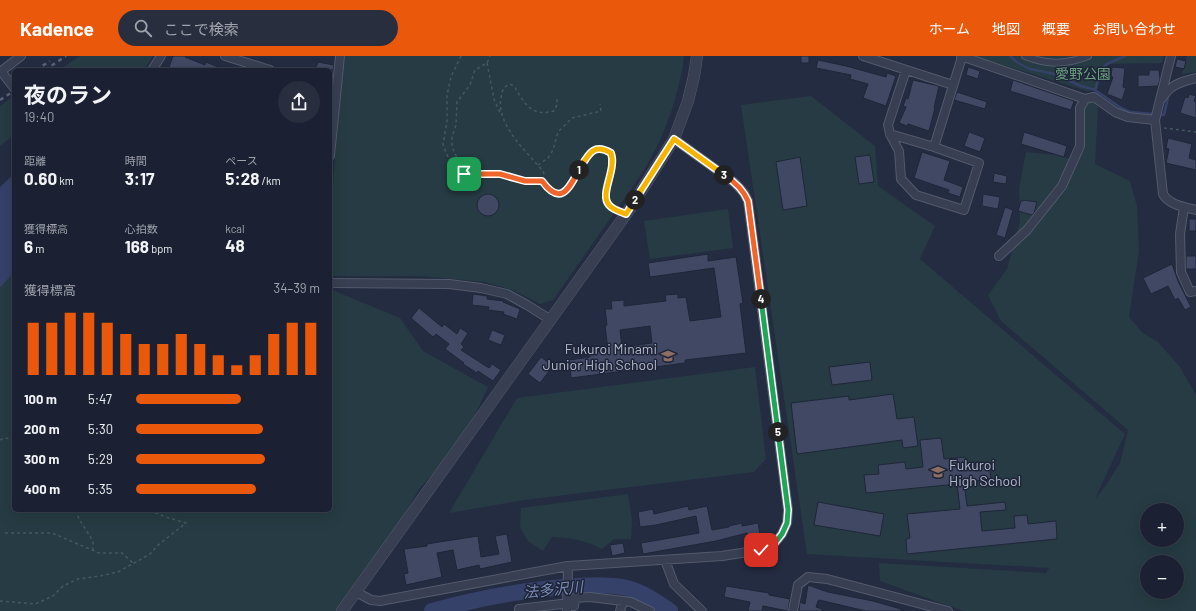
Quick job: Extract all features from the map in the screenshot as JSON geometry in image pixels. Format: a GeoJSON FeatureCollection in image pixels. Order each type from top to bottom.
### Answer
{"type":"FeatureCollection","features":[{"type":"Feature","properties":{"kind":"street"},"geometry":{"type":"LineString","coordinates":[[12,86],[0,72],[21,56]]}},
{"type":"Feature","properties":{"kind":"street"},"geometry":{"type":"LineString","coordinates":[[153,68],[161,56]]}},
{"type":"Feature","properties":{"kind":"street"},"geometry":{"type":"LineString","coordinates":[[332,111],[333,90],[340,56]]}},
{"type":"Feature","properties":{"kind":"street"},"geometry":{"type":"LineString","coordinates":[[342,611],[626,214],[674,139],[688,101],[697,56]]}},
{"type":"Feature","properties":{"kind":"street"},"geometry":{"type":"LineString","coordinates":[[863,56],[953,85]]}},
{"type":"Feature","properties":{"kind":"street"},"geometry":{"type":"LineString","coordinates":[[934,147],[962,56],[1085,99],[1094,97],[1115,112],[1128,118],[1155,124]]}},
{"type":"Feature","properties":{"kind":"street"},"geometry":{"type":"LineString","coordinates":[[1026,56],[1050,63],[1072,62],[1088,56]]}},
{"type":"Feature","properties":{"kind":"street"},"geometry":{"type":"LineString","coordinates":[[1171,56],[1155,124],[1163,194],[1166,199],[1184,207],[1196,210]]}},
{"type":"Feature","properties":{"kind":"street"},"geometry":{"type":"LineString","coordinates":[[229,57],[264,68]]}},
{"type":"Feature","properties":{"kind":"street"},"geometry":{"type":"LineString","coordinates":[[890,134],[934,147],[979,163],[964,210],[916,195],[901,178],[899,151],[890,134],[888,125],[906,70]]}},
{"type":"Feature","properties":{"kind":"street"},"geometry":{"type":"LineString","coordinates":[[1160,102],[1168,89],[1179,83],[1196,78]]}},
{"type":"Feature","properties":{"kind":"street"},"geometry":{"type":"LineString","coordinates":[[999,256],[1027,230],[1062,186],[1080,146],[1080,108],[1085,99]]}},
{"type":"Feature","properties":{"kind":"street"},"geometry":{"type":"LineString","coordinates":[[356,592],[371,600],[380,601],[569,569],[722,556],[761,550],[774,544],[782,534],[787,523],[788,510],[748,201],[744,193],[735,183],[674,139]]}},
{"type":"Feature","properties":{"kind":"street"},"geometry":{"type":"LineString","coordinates":[[1184,207],[1180,234],[1181,272],[1190,292],[1196,291]]}},
{"type":"Feature","properties":{"kind":"street"},"geometry":{"type":"LineString","coordinates":[[332,283],[449,284],[481,288],[507,294],[528,305],[550,320]]}},
{"type":"Feature","properties":{"kind":"street"},"geometry":{"type":"LineString","coordinates":[[665,560],[674,584],[702,611]]}},
{"type":"Feature","properties":{"kind":"street"},"geometry":{"type":"LineString","coordinates":[[568,608],[569,569]]}},
{"type":"Feature","properties":{"kind":"street"},"geometry":{"type":"LineString","coordinates":[[793,611],[798,585],[808,577],[827,578],[948,611]]}},
{"type":"Feature","properties":{"kind":"street"},"geometry":{"type":"LineString","coordinates":[[519,611],[519,609],[561,604],[568,608],[574,606],[575,598],[631,602],[650,611]]}},
{"type":"Feature","properties":{"kind":"street"},"geometry":{"type":"LineString","coordinates":[[620,611],[623,601]]}},
{"type":"Feature","properties":{"kind":"lane"},"geometry":{"type":"LineString","coordinates":[[542,181],[551,192],[562,193],[568,190],[591,151],[598,148],[605,149],[611,153],[613,157],[611,175],[605,194],[606,200],[610,207],[626,214]]}},
{"type":"Feature","properties":{"kind":"path"},"geometry":{"type":"LineString","coordinates":[[461,56],[451,77],[447,95],[447,121],[443,145],[456,176],[464,174],[500,174],[525,181],[542,181],[545,177],[543,171],[511,133],[494,99],[487,63],[490,56]]}},
{"type":"Feature","properties":{"kind":"path"},"geometry":{"type":"LineString","coordinates":[[464,174],[452,147],[452,137],[456,125],[457,102],[470,85],[475,70],[487,63]]}},
{"type":"Feature","properties":{"kind":"path"},"geometry":{"type":"LineString","coordinates":[[502,116],[500,106],[502,92],[505,86],[510,84],[515,87],[530,109],[537,113],[554,111],[557,105],[557,98]]}},
{"type":"Feature","properties":{"kind":"path"},"geometry":{"type":"LineString","coordinates":[[538,165],[548,158],[553,150],[558,132],[572,118],[601,111],[600,104]]}},
{"type":"Feature","properties":{"kind":"path"},"geometry":{"type":"LineString","coordinates":[[1155,124],[1196,132]]}},
{"type":"Feature","properties":{"kind":"path"},"geometry":{"type":"LineString","coordinates":[[0,440],[4,438],[12,439]]}},
{"type":"Feature","properties":{"kind":"path"},"geometry":{"type":"LineString","coordinates":[[77,512],[93,541],[93,550]]}},
{"type":"Feature","properties":{"kind":"path"},"geometry":{"type":"LineString","coordinates":[[0,601],[35,604],[53,596],[63,586],[78,579],[118,572],[150,554],[157,546],[186,523],[166,518],[152,512]]}},
{"type":"Feature","properties":{"kind":"path"},"geometry":{"type":"LineString","coordinates":[[5,533],[52,533],[100,553],[122,553],[133,564]]}},
{"type":"Feature","properties":{"kind":"green space"},"geometry":{"type":"Polygon","coordinates":[[[80,56],[153,56],[145,68],[62,68],[80,56]]]}},
{"type":"Feature","properties":{"kind":"green space"},"geometry":{"type":"Polygon","coordinates":[[[345,56],[684,56],[682,72],[673,107],[661,138],[643,172],[553,300],[540,304],[513,290],[485,282],[420,276],[332,276],[332,196],[345,56]]]}},
{"type":"Feature","properties":{"kind":"green space","name":"愛野公園"},"geometry":{"type":"Polygon","coordinates":[[[974,56],[1164,56],[1162,63],[1107,64],[1100,76],[1098,89],[1087,91],[974,56]]]}},
{"type":"Feature","properties":{"kind":"green space"},"geometry":{"type":"Polygon","coordinates":[[[1187,56],[1196,56],[1196,72],[1182,74],[1187,56]]]}},
{"type":"Feature","properties":{"kind":"green space"},"geometry":{"type":"Polygon","coordinates":[[[811,96],[875,146],[878,186],[935,226],[920,259],[1125,434],[1095,499],[1120,463],[1128,430],[1001,321],[988,295],[1007,269],[1020,221],[1019,188],[1026,152],[1057,155],[1077,161],[1083,112],[1087,101],[1094,101],[1098,107],[1095,164],[1130,181],[1137,206],[1139,251],[1129,317],[1143,333],[1158,342],[1180,367],[1196,395],[1196,611],[963,611],[880,581],[879,563],[1046,573],[1049,568],[807,554],[741,105],[811,96]]]}},
{"type":"Feature","properties":{"kind":"green space"},"geometry":{"type":"Polygon","coordinates":[[[12,97],[12,137],[0,146],[0,106],[12,97]]]}},
{"type":"Feature","properties":{"kind":"green space"},"geometry":{"type":"Polygon","coordinates":[[[728,209],[733,248],[650,259],[644,221],[728,209]]]}},
{"type":"Feature","properties":{"kind":"green space"},"geometry":{"type":"Polygon","coordinates":[[[12,274],[12,512],[332,512],[332,290],[400,318],[423,351],[488,387],[461,445],[419,489],[378,561],[342,611],[0,611],[0,288],[12,274]]]}},
{"type":"Feature","properties":{"kind":"green space"},"geometry":{"type":"Polygon","coordinates":[[[755,367],[766,459],[754,472],[524,500],[449,513],[517,398],[755,367]]]}},
{"type":"Feature","properties":{"kind":"green space"},"geometry":{"type":"Polygon","coordinates":[[[628,494],[632,520],[631,539],[614,539],[602,549],[590,543],[578,540],[552,537],[543,551],[528,541],[520,528],[521,508],[628,494]]]}},
{"type":"Feature","properties":{"kind":"water"},"geometry":{"type":"Polygon","coordinates":[[[12,176],[12,274],[0,288],[0,187],[12,176]]]}},
{"type":"Feature","properties":{"kind":"building"},"geometry":{"type":"Polygon","coordinates":[[[173,56],[186,56],[185,57],[205,65],[206,62],[220,68],[169,68],[173,56]]]}},
{"type":"Feature","properties":{"kind":"building"},"geometry":{"type":"Polygon","coordinates":[[[801,56],[809,56],[809,63],[801,63],[801,56]]]}},
{"type":"Feature","properties":{"kind":"building"},"geometry":{"type":"Polygon","coordinates":[[[1177,59],[1186,61],[1184,69],[1175,67],[1177,59]]]}},
{"type":"Feature","properties":{"kind":"building"},"geometry":{"type":"Polygon","coordinates":[[[818,60],[886,77],[887,73],[896,76],[886,106],[863,98],[868,84],[850,79],[851,75],[816,68],[818,60]]]}},
{"type":"Feature","properties":{"kind":"building"},"geometry":{"type":"Polygon","coordinates":[[[318,62],[334,65],[333,70],[332,68],[316,68],[318,62]]]}},
{"type":"Feature","properties":{"kind":"building"},"geometry":{"type":"Polygon","coordinates":[[[968,67],[980,71],[978,79],[966,75],[968,67]]]}},
{"type":"Feature","properties":{"kind":"building"},"geometry":{"type":"Polygon","coordinates":[[[1112,67],[1125,68],[1123,87],[1126,88],[1122,100],[1107,94],[1113,77],[1111,77],[1112,67]]]}},
{"type":"Feature","properties":{"kind":"building"},"geometry":{"type":"Polygon","coordinates":[[[1149,70],[1159,70],[1160,79],[1158,86],[1138,87],[1138,75],[1149,75],[1149,70]]]}},
{"type":"Feature","properties":{"kind":"building"},"geometry":{"type":"Polygon","coordinates":[[[913,80],[939,86],[929,131],[908,124],[907,126],[899,123],[906,107],[903,106],[906,98],[908,99],[913,80]]]}},
{"type":"Feature","properties":{"kind":"building"},"geometry":{"type":"Polygon","coordinates":[[[1013,80],[1074,101],[1071,110],[1010,91],[1013,80]]]}},
{"type":"Feature","properties":{"kind":"building"},"geometry":{"type":"Polygon","coordinates":[[[957,92],[987,102],[985,109],[954,100],[957,92]]]}},
{"type":"Feature","properties":{"kind":"building"},"geometry":{"type":"Polygon","coordinates":[[[1189,94],[1196,96],[1194,101],[1196,102],[1196,118],[1180,113],[1185,97],[1188,98],[1189,94]]]}},
{"type":"Feature","properties":{"kind":"building"},"geometry":{"type":"Polygon","coordinates":[[[969,132],[985,138],[980,152],[964,146],[969,132]]]}},
{"type":"Feature","properties":{"kind":"building"},"geometry":{"type":"Polygon","coordinates":[[[1024,132],[1067,146],[1064,157],[1021,144],[1024,132]]]}},
{"type":"Feature","properties":{"kind":"building"},"geometry":{"type":"Polygon","coordinates":[[[1168,138],[1192,144],[1189,158],[1196,160],[1196,170],[1166,163],[1169,149],[1166,148],[1168,138]]]}},
{"type":"Feature","properties":{"kind":"building"},"geometry":{"type":"Polygon","coordinates":[[[922,152],[950,161],[944,180],[963,187],[960,197],[948,193],[949,190],[914,178],[922,152]]]}},
{"type":"Feature","properties":{"kind":"building"},"geometry":{"type":"Polygon","coordinates":[[[870,155],[874,182],[859,184],[855,157],[870,155]]]}},
{"type":"Feature","properties":{"kind":"building"},"geometry":{"type":"Polygon","coordinates":[[[800,157],[807,206],[783,210],[776,162],[800,157]]]}},
{"type":"Feature","properties":{"kind":"building"},"geometry":{"type":"Polygon","coordinates":[[[994,173],[1007,176],[1006,184],[993,182],[994,173]]]}},
{"type":"Feature","properties":{"kind":"building"},"geometry":{"type":"Polygon","coordinates":[[[488,194],[496,197],[499,205],[496,213],[488,216],[480,213],[477,205],[480,197],[488,194]]]}},
{"type":"Feature","properties":{"kind":"building"},"geometry":{"type":"Polygon","coordinates":[[[983,194],[1000,197],[998,209],[982,206],[983,194]]]}},
{"type":"Feature","properties":{"kind":"building"},"geometry":{"type":"Polygon","coordinates":[[[1021,201],[1037,202],[1032,215],[1018,211],[1021,201]]]}},
{"type":"Feature","properties":{"kind":"building"},"geometry":{"type":"Polygon","coordinates":[[[1005,207],[1013,210],[1005,238],[996,235],[1005,207]]]}},
{"type":"Feature","properties":{"kind":"building"},"geometry":{"type":"Polygon","coordinates":[[[1189,219],[1196,219],[1196,231],[1189,231],[1189,219]]]}},
{"type":"Feature","properties":{"kind":"building"},"geometry":{"type":"Polygon","coordinates":[[[708,254],[708,261],[736,257],[743,303],[740,304],[746,353],[685,360],[685,363],[571,378],[569,360],[590,357],[589,352],[608,350],[605,326],[607,325],[605,309],[612,309],[611,301],[624,300],[624,306],[666,301],[665,295],[678,294],[678,298],[686,297],[690,321],[721,317],[714,268],[650,277],[648,263],[708,254]],[[650,326],[620,330],[622,347],[652,343],[650,326]]]}},
{"type":"Feature","properties":{"kind":"building"},"geometry":{"type":"Polygon","coordinates":[[[1186,256],[1196,256],[1196,269],[1186,269],[1186,256]]]}},
{"type":"Feature","properties":{"kind":"building"},"geometry":{"type":"Polygon","coordinates":[[[1172,264],[1178,281],[1191,307],[1185,310],[1178,298],[1175,300],[1168,286],[1151,294],[1143,278],[1172,264]]]}},
{"type":"Feature","properties":{"kind":"building"},"geometry":{"type":"Polygon","coordinates":[[[473,294],[487,296],[487,299],[504,301],[503,302],[520,309],[517,319],[503,314],[504,312],[488,310],[489,307],[472,305],[473,294]]]}},
{"type":"Feature","properties":{"kind":"building"},"geometry":{"type":"Polygon","coordinates":[[[419,308],[442,327],[444,324],[457,334],[460,328],[468,333],[461,344],[464,347],[461,350],[489,368],[492,364],[501,370],[493,381],[478,371],[477,373],[463,364],[464,363],[445,349],[449,344],[436,334],[433,337],[411,318],[419,308]]]}},
{"type":"Feature","properties":{"kind":"building"},"geometry":{"type":"Polygon","coordinates":[[[492,330],[505,335],[501,345],[488,340],[492,330]]]}},
{"type":"Feature","properties":{"kind":"building"},"geometry":{"type":"Polygon","coordinates":[[[541,357],[553,366],[540,383],[528,374],[541,357]]]}},
{"type":"Feature","properties":{"kind":"building"},"geometry":{"type":"Polygon","coordinates":[[[870,362],[872,380],[832,385],[829,367],[870,362]]]}},
{"type":"Feature","properties":{"kind":"building"},"geometry":{"type":"Polygon","coordinates":[[[893,394],[897,419],[914,417],[918,446],[903,448],[902,440],[797,454],[791,403],[849,396],[849,400],[893,394]]]}},
{"type":"Feature","properties":{"kind":"building"},"geometry":{"type":"Polygon","coordinates":[[[941,438],[944,459],[965,457],[966,466],[989,463],[991,479],[964,482],[967,506],[1005,502],[1006,510],[980,512],[982,531],[1015,528],[1014,516],[1027,515],[1028,524],[1056,521],[1057,539],[907,554],[906,539],[910,538],[907,514],[960,509],[957,484],[866,493],[864,475],[879,474],[878,465],[905,462],[906,469],[923,467],[920,440],[941,438]]]}},
{"type":"Feature","properties":{"kind":"building"},"geometry":{"type":"Polygon","coordinates":[[[818,502],[884,514],[880,536],[814,525],[818,502]]]}},
{"type":"Feature","properties":{"kind":"building"},"geometry":{"type":"Polygon","coordinates":[[[688,506],[689,510],[707,506],[712,530],[742,523],[742,526],[758,523],[760,534],[748,536],[747,533],[716,541],[643,554],[641,543],[699,533],[696,516],[640,527],[638,512],[653,509],[654,514],[688,506]]]}},
{"type":"Feature","properties":{"kind":"building"},"geometry":{"type":"Polygon","coordinates":[[[507,534],[512,562],[480,569],[479,565],[457,570],[453,550],[437,553],[442,577],[406,585],[404,574],[408,573],[404,549],[478,536],[481,557],[499,554],[495,536],[507,534]]]}},
{"type":"Feature","properties":{"kind":"building"},"geometry":{"type":"Polygon","coordinates":[[[623,543],[625,553],[612,556],[610,545],[623,543]]]}},
{"type":"Feature","properties":{"kind":"building"},"geometry":{"type":"Polygon","coordinates":[[[808,585],[828,592],[873,601],[901,609],[901,611],[866,611],[819,600],[816,607],[822,609],[822,611],[799,611],[800,602],[805,604],[808,585]]]}},
{"type":"Feature","properties":{"kind":"building"},"geometry":{"type":"Polygon","coordinates":[[[726,586],[769,593],[769,595],[790,599],[788,611],[763,606],[762,611],[748,611],[750,602],[724,597],[726,586]]]}},
{"type":"Feature","properties":{"kind":"waterway"},"geometry":{"type":"LineString","coordinates":[[1010,56],[1018,63],[1030,69],[1055,74],[1081,86],[1095,90],[1121,108],[1130,112],[1164,115],[1169,93],[1184,85]]}},
{"type":"Feature","properties":{"kind":"waterway"},"geometry":{"type":"LineString","coordinates":[[1095,90],[1102,69],[1107,64],[1125,56]]}},
{"type":"Feature","properties":{"kind":"waterway","name":"法多沢川"},"geometry":{"type":"LineString","coordinates":[[432,611],[515,593],[549,588],[596,585],[627,588],[639,592],[670,611]]}},
{"type":"Feature","properties":{"kind":"railway"},"geometry":{"type":"LineString","coordinates":[[48,68],[66,56]]}},
{"type":"Feature","properties":{"kind":"railway"},"geometry":{"type":"LineString","coordinates":[[39,68],[50,61]]}},
{"type":"Feature","properties":{"kind":"railway"},"geometry":{"type":"LineString","coordinates":[[0,100],[12,92]]}},
{"type":"Feature","properties":{"kind":"place","name":"Fukuroi Minami Junior High School"},"geometry":{"type":"Point","coordinates":[668,356]}},
{"type":"Feature","properties":{"kind":"place","name":"Fukuroi High School"},"geometry":{"type":"Point","coordinates":[938,472]}},
{"type":"Feature","properties":{"kind":"route"},"geometry":{"type":"LineString","coordinates":[[464,174],[500,174],[525,181],[542,181],[551,192],[562,193],[568,190],[591,151],[598,148],[605,149],[611,153],[613,157],[611,175],[605,194],[606,200],[610,207],[626,214],[674,139],[735,183],[744,193],[748,201],[788,510],[787,523],[782,534],[774,544],[761,550]]}}]}
